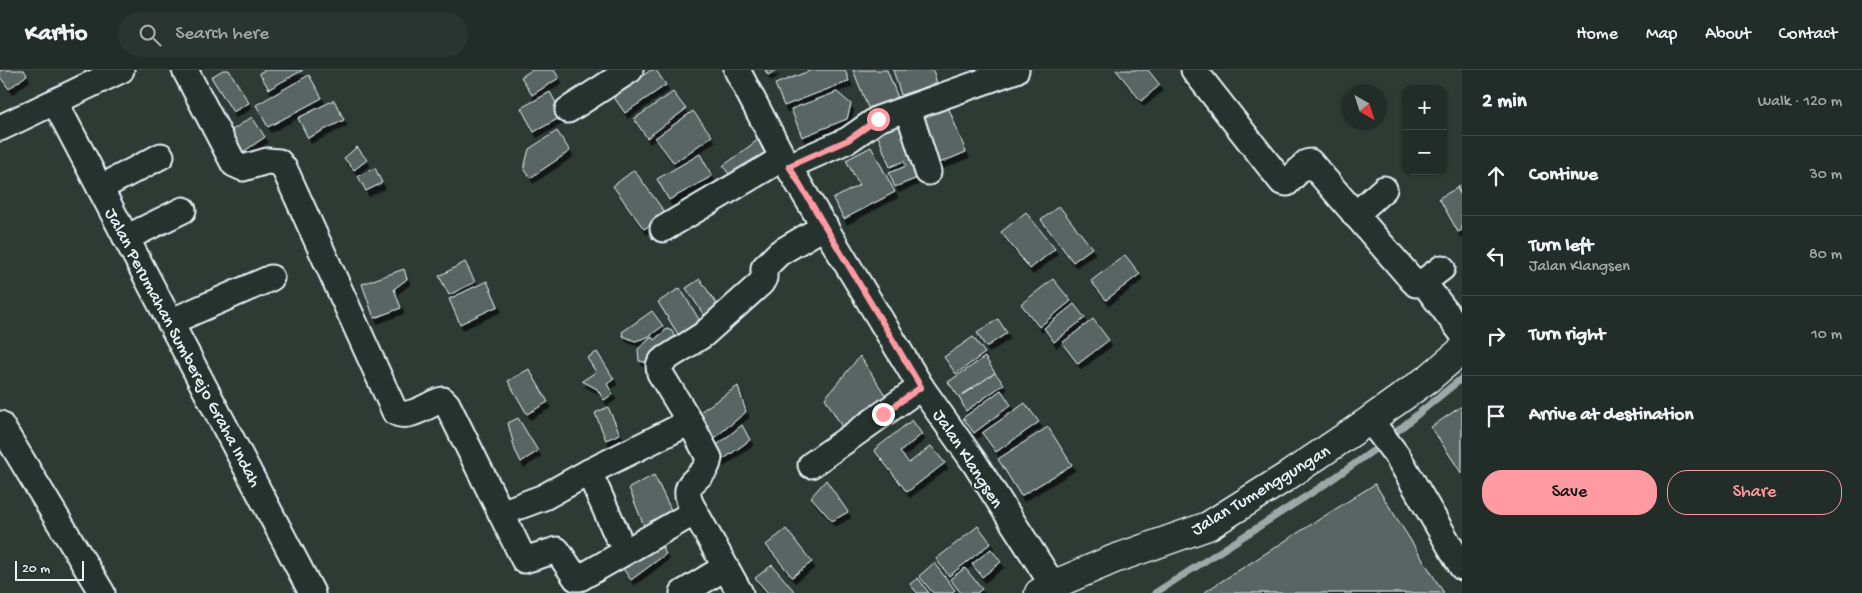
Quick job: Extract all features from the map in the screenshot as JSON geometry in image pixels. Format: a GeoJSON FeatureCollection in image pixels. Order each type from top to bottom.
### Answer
{"type":"FeatureCollection","features":[{"type":"Feature","properties":{"kind":"street"},"geometry":{"type":"LineString","coordinates":[[0,128],[121,70]]}},
{"type":"Feature","properties":{"kind":"street"},"geometry":{"type":"LineString","coordinates":[[185,70],[234,164],[242,168],[267,161],[279,162],[285,170],[395,412],[400,415],[407,415],[439,401],[443,400],[447,404],[524,560],[557,550],[576,578],[580,578],[695,512]]}},
{"type":"Feature","properties":{"kind":"street"},"geometry":{"type":"LineString","coordinates":[[568,110],[630,70]]}},
{"type":"Feature","properties":{"kind":"street","name":"Jalan Klangsen"},"geometry":{"type":"LineString","coordinates":[[737,70],[786,162],[921,387],[974,462],[1046,589]]}},
{"type":"Feature","properties":{"kind":"street"},"geometry":{"type":"LineString","coordinates":[[663,229],[786,162],[848,140],[878,119],[1016,70]]}},
{"type":"Feature","properties":{"kind":"street"},"geometry":{"type":"LineString","coordinates":[[1194,70],[1282,182],[1287,183],[1306,162],[1315,168],[1416,284],[1433,275],[1462,333]]}},
{"type":"Feature","properties":{"kind":"street","name":"Jalan Perumahan Sumberejo Graha Indah"},"geometry":{"type":"LineString","coordinates":[[55,102],[312,593]]}},
{"type":"Feature","properties":{"kind":"street"},"geometry":{"type":"LineString","coordinates":[[908,109],[920,153],[928,172]]}},
{"type":"Feature","properties":{"kind":"street"},"geometry":{"type":"LineString","coordinates":[[100,188],[161,156]]}},
{"type":"Feature","properties":{"kind":"street"},"geometry":{"type":"LineString","coordinates":[[1355,215],[1384,189]]}},
{"type":"Feature","properties":{"kind":"street"},"geometry":{"type":"LineString","coordinates":[[126,238],[184,210]]}},
{"type":"Feature","properties":{"kind":"street"},"geometry":{"type":"LineString","coordinates":[[740,593],[724,568],[687,500],[686,493],[689,486],[707,466],[709,458],[690,422],[660,373],[659,366],[662,361],[703,336],[761,284],[764,278],[764,268],[779,253],[825,226]]}},
{"type":"Feature","properties":{"kind":"street"},"geometry":{"type":"LineString","coordinates":[[170,322],[271,278]]}},
{"type":"Feature","properties":{"kind":"street","name":"Jalan Tumenggungan"},"geometry":{"type":"LineString","coordinates":[[1046,589],[1114,559],[1208,526],[1374,425],[1462,350]]}},
{"type":"Feature","properties":{"kind":"street"},"geometry":{"type":"LineString","coordinates":[[811,465],[921,387]]}},
{"type":"Feature","properties":{"kind":"street"},"geometry":{"type":"LineString","coordinates":[[501,514],[544,497],[589,472],[690,422]]}},
{"type":"Feature","properties":{"kind":"street"},"geometry":{"type":"LineString","coordinates":[[0,424],[102,593]]}},
{"type":"Feature","properties":{"kind":"street"},"geometry":{"type":"LineString","coordinates":[[1374,425],[1398,457],[1462,567]]}},
{"type":"Feature","properties":{"kind":"street"},"geometry":{"type":"LineString","coordinates":[[589,472],[617,535]]}},
{"type":"Feature","properties":{"kind":"street"},"geometry":{"type":"LineString","coordinates":[[683,593],[724,568]]}},
{"type":"Feature","properties":{"kind":"building"},"geometry":{"type":"Polygon","coordinates":[[[0,70],[24,70],[27,75],[9,89],[0,77],[0,70]]]}},
{"type":"Feature","properties":{"kind":"building"},"geometry":{"type":"Polygon","coordinates":[[[223,70],[229,70],[249,103],[233,112],[211,77],[223,70]]]}},
{"type":"Feature","properties":{"kind":"building"},"geometry":{"type":"Polygon","coordinates":[[[265,70],[303,70],[269,89],[259,73],[265,70]]]}},
{"type":"Feature","properties":{"kind":"building"},"geometry":{"type":"Polygon","coordinates":[[[532,70],[554,70],[559,78],[532,95],[521,77],[532,70]]]}},
{"type":"Feature","properties":{"kind":"building"},"geometry":{"type":"Polygon","coordinates":[[[651,70],[656,70],[666,85],[625,113],[613,96],[651,70]]]}},
{"type":"Feature","properties":{"kind":"building"},"geometry":{"type":"Polygon","coordinates":[[[765,70],[776,70],[768,75],[765,70]]]}},
{"type":"Feature","properties":{"kind":"building"},"geometry":{"type":"Polygon","coordinates":[[[812,70],[845,70],[849,81],[784,106],[775,84],[812,70]]]}},
{"type":"Feature","properties":{"kind":"building"},"geometry":{"type":"Polygon","coordinates":[[[853,70],[887,70],[898,98],[869,110],[853,70]]]}},
{"type":"Feature","properties":{"kind":"building"},"geometry":{"type":"Polygon","coordinates":[[[893,70],[933,70],[937,83],[901,95],[893,70]]]}},
{"type":"Feature","properties":{"kind":"building"},"geometry":{"type":"Polygon","coordinates":[[[1116,70],[1148,70],[1160,85],[1141,101],[1116,70]]]}},
{"type":"Feature","properties":{"kind":"building"},"geometry":{"type":"Polygon","coordinates":[[[309,75],[322,98],[268,127],[256,105],[309,75]]]}},
{"type":"Feature","properties":{"kind":"building"},"geometry":{"type":"Polygon","coordinates":[[[550,92],[563,116],[534,132],[521,108],[550,92]]]}},
{"type":"Feature","properties":{"kind":"building"},"geometry":{"type":"Polygon","coordinates":[[[673,92],[686,109],[647,138],[634,119],[673,92]]]}},
{"type":"Feature","properties":{"kind":"building"},"geometry":{"type":"Polygon","coordinates":[[[837,92],[851,104],[847,119],[802,137],[791,109],[837,92]]]}},
{"type":"Feature","properties":{"kind":"building"},"geometry":{"type":"Polygon","coordinates":[[[334,100],[344,120],[308,138],[298,118],[334,100]]]}},
{"type":"Feature","properties":{"kind":"building"},"geometry":{"type":"Polygon","coordinates":[[[947,104],[966,152],[935,165],[916,117],[947,104]]]}},
{"type":"Feature","properties":{"kind":"building"},"geometry":{"type":"Polygon","coordinates":[[[693,111],[712,136],[674,163],[655,138],[693,111]]]}},
{"type":"Feature","properties":{"kind":"building"},"geometry":{"type":"Polygon","coordinates":[[[252,117],[265,137],[239,155],[226,134],[252,117]]]}},
{"type":"Feature","properties":{"kind":"building"},"geometry":{"type":"Polygon","coordinates":[[[903,120],[925,175],[895,187],[889,173],[906,166],[904,161],[890,167],[876,131],[903,120]]]}},
{"type":"Feature","properties":{"kind":"building"},"geometry":{"type":"Polygon","coordinates":[[[557,131],[570,151],[530,178],[524,168],[529,149],[557,131]]]}},
{"type":"Feature","properties":{"kind":"building"},"geometry":{"type":"Polygon","coordinates":[[[759,139],[770,155],[734,181],[723,166],[759,139]]]}},
{"type":"Feature","properties":{"kind":"building"},"geometry":{"type":"Polygon","coordinates":[[[357,147],[367,160],[354,170],[344,158],[357,147]]]}},
{"type":"Feature","properties":{"kind":"building"},"geometry":{"type":"Polygon","coordinates":[[[871,147],[895,192],[844,219],[833,199],[859,185],[846,160],[871,147]]]}},
{"type":"Feature","properties":{"kind":"building"},"geometry":{"type":"Polygon","coordinates":[[[700,154],[712,176],[669,200],[657,179],[700,154]]]}},
{"type":"Feature","properties":{"kind":"building"},"geometry":{"type":"Polygon","coordinates":[[[375,168],[382,183],[366,191],[358,176],[375,168]]]}},
{"type":"Feature","properties":{"kind":"building"},"geometry":{"type":"Polygon","coordinates":[[[634,170],[666,214],[644,229],[613,186],[634,170]]]}},
{"type":"Feature","properties":{"kind":"building"},"geometry":{"type":"Polygon","coordinates":[[[1462,185],[1462,196],[1457,187],[1462,185]]]}},
{"type":"Feature","properties":{"kind":"building"},"geometry":{"type":"Polygon","coordinates":[[[1457,188],[1462,197],[1462,230],[1458,232],[1439,198],[1457,188]]]}},
{"type":"Feature","properties":{"kind":"building"},"geometry":{"type":"Polygon","coordinates":[[[1059,206],[1092,248],[1073,262],[1041,220],[1059,206]]]}},
{"type":"Feature","properties":{"kind":"building"},"geometry":{"type":"Polygon","coordinates":[[[1026,212],[1055,249],[1030,269],[1001,232],[1026,212]]]}},
{"type":"Feature","properties":{"kind":"building"},"geometry":{"type":"Polygon","coordinates":[[[1125,255],[1140,274],[1106,300],[1091,281],[1125,255]]]}},
{"type":"Feature","properties":{"kind":"building"},"geometry":{"type":"Polygon","coordinates":[[[465,262],[475,282],[449,295],[439,276],[465,262]]]}},
{"type":"Feature","properties":{"kind":"building"},"geometry":{"type":"Polygon","coordinates":[[[404,269],[407,279],[394,289],[401,308],[374,318],[362,284],[404,269]]]}},
{"type":"Feature","properties":{"kind":"building"},"geometry":{"type":"Polygon","coordinates":[[[700,279],[723,314],[709,323],[686,288],[700,279]]]}},
{"type":"Feature","properties":{"kind":"building"},"geometry":{"type":"Polygon","coordinates":[[[1053,279],[1071,301],[1039,327],[1021,304],[1053,279]]]}},
{"type":"Feature","properties":{"kind":"building"},"geometry":{"type":"Polygon","coordinates":[[[487,281],[498,306],[460,324],[449,299],[487,281]]]}},
{"type":"Feature","properties":{"kind":"building"},"geometry":{"type":"Polygon","coordinates":[[[680,288],[703,326],[681,339],[658,302],[680,288]]]}},
{"type":"Feature","properties":{"kind":"building"},"geometry":{"type":"Polygon","coordinates":[[[1074,304],[1085,318],[1054,342],[1044,328],[1074,304]]]}},
{"type":"Feature","properties":{"kind":"building"},"geometry":{"type":"Polygon","coordinates":[[[652,311],[663,326],[648,337],[635,341],[623,336],[622,332],[652,311]]]}},
{"type":"Feature","properties":{"kind":"building"},"geometry":{"type":"Polygon","coordinates":[[[998,319],[1007,333],[986,347],[977,333],[998,319]]]}},
{"type":"Feature","properties":{"kind":"building"},"geometry":{"type":"Polygon","coordinates":[[[1093,319],[1109,340],[1078,364],[1062,343],[1093,319]]]}},
{"type":"Feature","properties":{"kind":"building"},"geometry":{"type":"Polygon","coordinates":[[[667,329],[672,331],[676,341],[654,364],[639,361],[638,349],[652,337],[654,340],[667,329]]]}},
{"type":"Feature","properties":{"kind":"building"},"geometry":{"type":"Polygon","coordinates":[[[973,337],[985,353],[956,374],[944,357],[973,337]]]}},
{"type":"Feature","properties":{"kind":"building"},"geometry":{"type":"Polygon","coordinates":[[[597,352],[614,379],[607,384],[613,394],[604,400],[597,389],[582,381],[596,372],[587,358],[597,352]]]}},
{"type":"Feature","properties":{"kind":"building"},"geometry":{"type":"Polygon","coordinates":[[[860,356],[887,398],[845,432],[825,398],[860,356]]]}},
{"type":"Feature","properties":{"kind":"building"},"geometry":{"type":"Polygon","coordinates":[[[985,357],[995,373],[959,397],[948,382],[985,357]]]}},
{"type":"Feature","properties":{"kind":"building"},"geometry":{"type":"Polygon","coordinates":[[[529,369],[548,402],[527,414],[508,381],[529,369]]]}},
{"type":"Feature","properties":{"kind":"building"},"geometry":{"type":"Polygon","coordinates":[[[995,373],[1004,384],[966,411],[959,397],[995,373]]]}},
{"type":"Feature","properties":{"kind":"building"},"geometry":{"type":"Polygon","coordinates":[[[738,386],[746,412],[707,444],[694,416],[738,386]]]}},
{"type":"Feature","properties":{"kind":"building"},"geometry":{"type":"Polygon","coordinates":[[[1001,390],[1011,405],[974,433],[963,418],[1001,390]]]}},
{"type":"Feature","properties":{"kind":"building"},"geometry":{"type":"Polygon","coordinates":[[[1025,403],[1039,422],[996,452],[982,433],[1025,403]]]}},
{"type":"Feature","properties":{"kind":"building"},"geometry":{"type":"Polygon","coordinates":[[[1462,406],[1462,474],[1431,427],[1462,406]]]}},
{"type":"Feature","properties":{"kind":"building"},"geometry":{"type":"Polygon","coordinates":[[[608,407],[620,434],[606,440],[595,413],[608,407]]]}},
{"type":"Feature","properties":{"kind":"building"},"geometry":{"type":"Polygon","coordinates":[[[518,418],[538,451],[521,462],[515,450],[508,423],[518,418]]]}},
{"type":"Feature","properties":{"kind":"building"},"geometry":{"type":"Polygon","coordinates":[[[912,420],[922,434],[900,452],[909,463],[931,446],[945,463],[907,492],[874,450],[912,420]]]}},
{"type":"Feature","properties":{"kind":"building"},"geometry":{"type":"Polygon","coordinates":[[[742,425],[750,440],[721,461],[712,449],[742,425]]]}},
{"type":"Feature","properties":{"kind":"building"},"geometry":{"type":"Polygon","coordinates":[[[1048,427],[1072,465],[1021,496],[998,459],[1048,427]]]}},
{"type":"Feature","properties":{"kind":"building"},"geometry":{"type":"Polygon","coordinates":[[[654,475],[674,516],[644,526],[629,488],[654,475]]]}},
{"type":"Feature","properties":{"kind":"building"},"geometry":{"type":"Polygon","coordinates":[[[826,480],[848,512],[832,521],[811,497],[826,480]]]}},
{"type":"Feature","properties":{"kind":"building"},"geometry":{"type":"Polygon","coordinates":[[[1375,484],[1444,593],[1203,593],[1375,484]]]}},
{"type":"Feature","properties":{"kind":"building"},"geometry":{"type":"Polygon","coordinates":[[[978,526],[991,543],[949,576],[936,559],[978,526]]]}},
{"type":"Feature","properties":{"kind":"building"},"geometry":{"type":"Polygon","coordinates":[[[786,529],[812,562],[792,577],[766,545],[786,529]]]}},
{"type":"Feature","properties":{"kind":"building"},"geometry":{"type":"Polygon","coordinates":[[[657,538],[666,554],[631,580],[621,566],[657,538]]]}},
{"type":"Feature","properties":{"kind":"building"},"geometry":{"type":"Polygon","coordinates":[[[991,549],[1001,562],[982,577],[972,564],[991,549]]]}},
{"type":"Feature","properties":{"kind":"building"},"geometry":{"type":"Polygon","coordinates":[[[934,563],[955,590],[952,593],[933,593],[919,576],[934,563]]]}},
{"type":"Feature","properties":{"kind":"building"},"geometry":{"type":"Polygon","coordinates":[[[772,565],[794,591],[791,593],[768,593],[755,578],[772,565]]]}},
{"type":"Feature","properties":{"kind":"building"},"geometry":{"type":"Polygon","coordinates":[[[965,568],[982,589],[977,593],[961,593],[950,579],[965,568]]]}},
{"type":"Feature","properties":{"kind":"building"},"geometry":{"type":"Polygon","coordinates":[[[918,578],[929,593],[917,593],[910,584],[918,578]]]}},
{"type":"Feature","properties":{"kind":"waterway"},"geometry":{"type":"LineString","coordinates":[[1155,593],[1327,483],[1374,450],[1462,378]]}},
{"type":"Feature","properties":{"kind":"route"},"geometry":{"type":"LineString","coordinates":[[878,119],[848,140],[789,166],[921,387],[883,414]]}}]}
